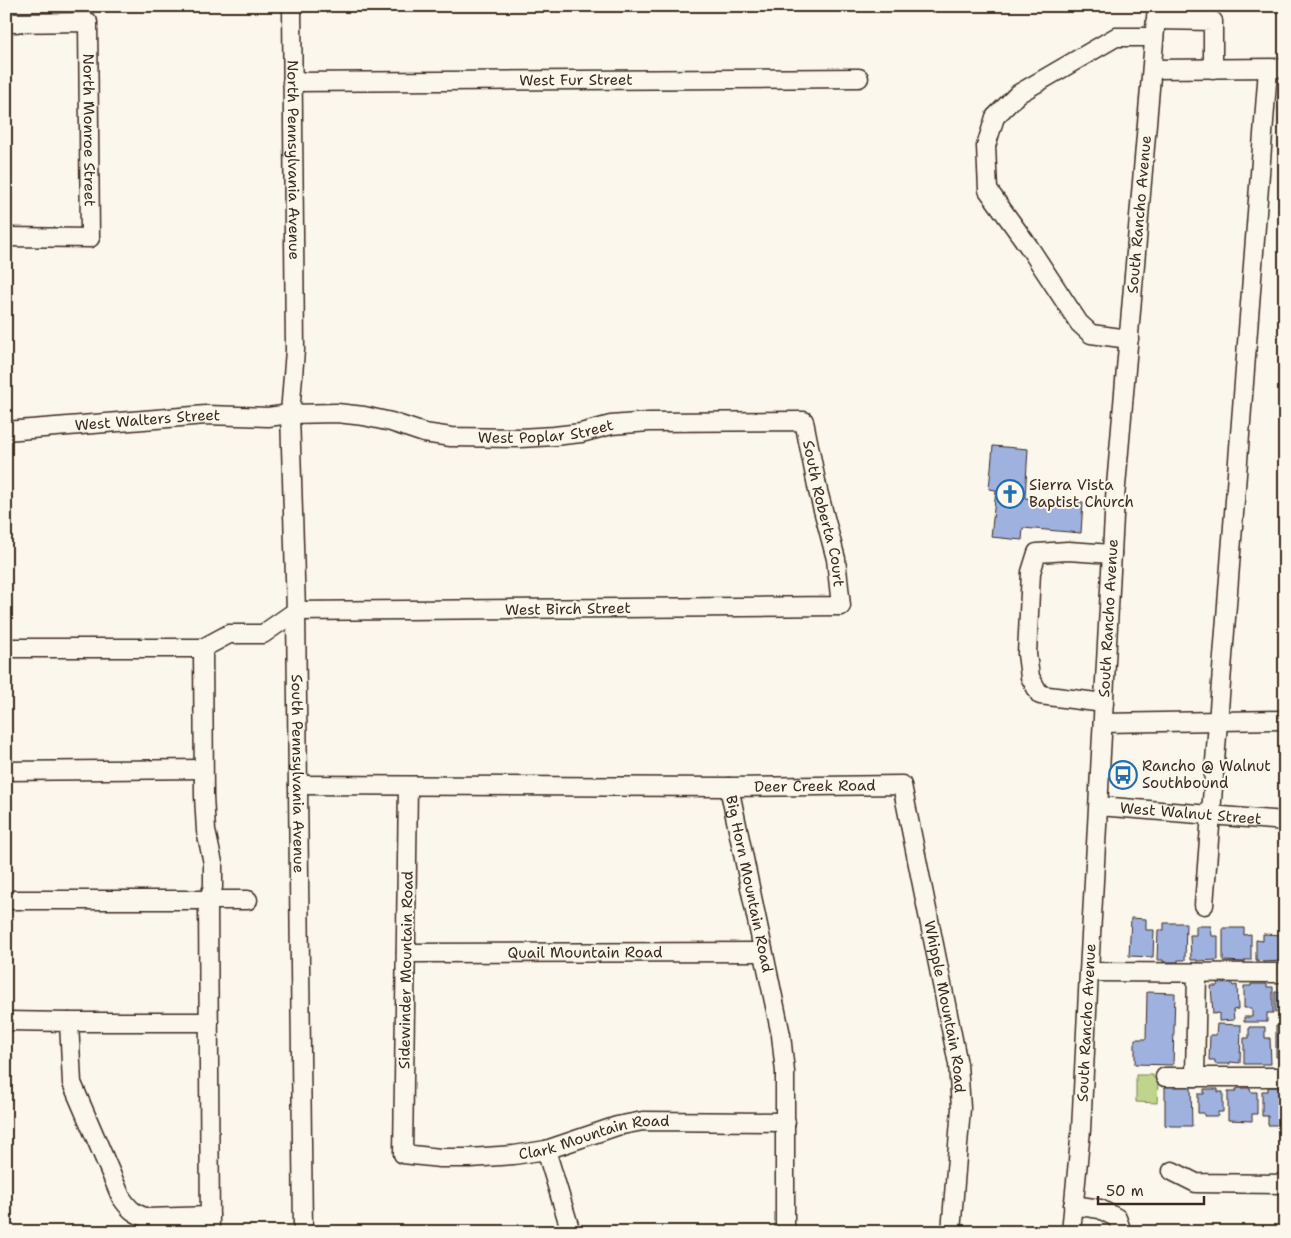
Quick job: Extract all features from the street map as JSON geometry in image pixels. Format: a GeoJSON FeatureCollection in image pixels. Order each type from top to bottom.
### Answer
{"type":"FeatureCollection","features":[{"type":"Feature","properties":{"kind":"street","name":"North Pennsylvania Avenue"},"geometry":{"type":"LineString","coordinates":[[292,6],[295,314]]}},
{"type":"Feature","properties":{"kind":"street"},"geometry":{"type":"LineString","coordinates":[[1129,339],[1091,334],[1079,323],[988,190],[986,146],[995,117],[1018,94],[1116,37],[1156,21],[1214,21],[1213,69]]}},
{"type":"Feature","properties":{"kind":"street","name":"South Rancho Avenue"},"geometry":{"type":"LineString","coordinates":[[1071,1232],[1081,1130],[1115,498],[1156,21]]}},
{"type":"Feature","properties":{"kind":"street","name":"North Monroe Street"},"geometry":{"type":"LineString","coordinates":[[6,23],[88,22],[90,238],[6,237]]}},
{"type":"Feature","properties":{"kind":"street"},"geometry":{"type":"LineString","coordinates":[[1152,69],[1276,68],[1218,721],[1204,905]]}},
{"type":"Feature","properties":{"kind":"street","name":"West Fur Street"},"geometry":{"type":"LineString","coordinates":[[292,82],[858,78]]}},
{"type":"Feature","properties":{"kind":"street","name":"South Pennsylvania Avenue"},"geometry":{"type":"LineString","coordinates":[[295,314],[295,350],[290,414],[296,611],[303,1232]]}},
{"type":"Feature","properties":{"kind":"street","name":"West Poplar Street"},"geometry":{"type":"LineString","coordinates":[[290,414],[337,413],[364,416],[451,438],[554,436],[581,433],[612,425],[649,422],[804,421]]}},
{"type":"Feature","properties":{"kind":"street","name":"West Walters Street"},"geometry":{"type":"LineString","coordinates":[[6,432],[206,415],[268,417],[290,414]]}},
{"type":"Feature","properties":{"kind":"street","name":"South Roberta Court"},"geometry":{"type":"LineString","coordinates":[[804,421],[818,491],[836,560],[841,606]]}},
{"type":"Feature","properties":{"kind":"street"},"geometry":{"type":"LineString","coordinates":[[1104,703],[1040,695],[1030,677],[1026,654],[1031,572],[1038,553],[1112,554]]}},
{"type":"Feature","properties":{"kind":"street","name":"West Birch Street"},"geometry":{"type":"LineString","coordinates":[[296,611],[841,606]]}},
{"type":"Feature","properties":{"kind":"street"},"geometry":{"type":"LineString","coordinates":[[6,648],[203,648],[229,634],[263,634],[296,611]]}},
{"type":"Feature","properties":{"kind":"street"},"geometry":{"type":"LineString","coordinates":[[69,1022],[72,1083],[122,1197],[129,1208],[140,1216],[148,1218],[210,1224],[208,900],[213,887],[213,863],[206,831],[203,648]]}},
{"type":"Feature","properties":{"kind":"street"},"geometry":{"type":"LineString","coordinates":[[1103,723],[1285,720]]}},
{"type":"Feature","properties":{"kind":"street"},"geometry":{"type":"LineString","coordinates":[[6,771],[204,769]]}},
{"type":"Feature","properties":{"kind":"street","name":"Big Horn Mountain Road"},"geometry":{"type":"LineString","coordinates":[[298,785],[728,786],[781,1035],[785,1072],[785,1232]]}},
{"type":"Feature","properties":{"kind":"street","name":"Deer Creek Road"},"geometry":{"type":"LineString","coordinates":[[728,786],[902,785]]}},
{"type":"Feature","properties":{"kind":"street","name":"Whipple Mountain Road"},"geometry":{"type":"LineString","coordinates":[[902,785],[958,1064],[961,1108],[951,1232]]}},
{"type":"Feature","properties":{"kind":"street","name":"Sidewinder Mountain Road"},"geometry":{"type":"LineString","coordinates":[[403,1154],[408,786]]}},
{"type":"Feature","properties":{"kind":"street","name":"West Walnut Street"},"geometry":{"type":"LineString","coordinates":[[1099,806],[1285,821]]}},
{"type":"Feature","properties":{"kind":"street"},"geometry":{"type":"LineString","coordinates":[[6,900],[248,900]]}},
{"type":"Feature","properties":{"kind":"street","name":"Quail Mountain Road"},"geometry":{"type":"LineString","coordinates":[[406,953],[763,952]]}},
{"type":"Feature","properties":{"kind":"street"},"geometry":{"type":"LineString","coordinates":[[1089,972],[1285,973]]}},
{"type":"Feature","properties":{"kind":"street"},"geometry":{"type":"LineString","coordinates":[[1195,1077],[1197,972]]}},
{"type":"Feature","properties":{"kind":"street"},"geometry":{"type":"LineString","coordinates":[[6,1021],[209,1022]]}},
{"type":"Feature","properties":{"kind":"street"},"geometry":{"type":"LineString","coordinates":[[1165,1077],[1285,1077]]}},
{"type":"Feature","properties":{"kind":"street","name":"Clark Mountain Road"},"geometry":{"type":"LineString","coordinates":[[403,1154],[440,1158],[514,1156],[546,1150],[617,1126],[643,1120],[786,1122]]}},
{"type":"Feature","properties":{"kind":"street"},"geometry":{"type":"LineString","coordinates":[[546,1150],[571,1232]]}},
{"type":"Feature","properties":{"kind":"street"},"geometry":{"type":"LineString","coordinates":[[1172,1171],[1196,1183],[1285,1184]]}},
{"type":"Feature","properties":{"kind":"street"},"geometry":{"type":"LineString","coordinates":[[1073,1205],[1100,1209],[1117,1218],[1122,1232]]}},
{"type":"Feature","properties":{"kind":"green space"},"geometry":{"type":"Polygon","coordinates":[[[1136,1075],[1153,1075],[1158,1081],[1157,1103],[1136,1102],[1136,1075]]]}},
{"type":"Feature","properties":{"kind":"building","name":"Sierra Vista Baptist Church"},"geometry":{"type":"Polygon","coordinates":[[[993,446],[1028,449],[1025,498],[1083,502],[1081,533],[1023,528],[1022,540],[991,537],[996,490],[989,489],[993,446]]]}},
{"type":"Feature","properties":{"kind":"building"},"geometry":{"type":"Polygon","coordinates":[[[1131,918],[1146,919],[1146,930],[1154,930],[1153,957],[1129,956],[1131,918]]]}},
{"type":"Feature","properties":{"kind":"building"},"geometry":{"type":"Polygon","coordinates":[[[1164,923],[1186,923],[1185,960],[1163,962],[1163,960],[1157,960],[1158,930],[1164,930],[1164,923]]]}},
{"type":"Feature","properties":{"kind":"building"},"geometry":{"type":"Polygon","coordinates":[[[1196,926],[1211,926],[1212,936],[1218,936],[1218,960],[1191,960],[1190,935],[1196,935],[1196,926]]]}},
{"type":"Feature","properties":{"kind":"building"},"geometry":{"type":"Polygon","coordinates":[[[1223,928],[1244,928],[1244,935],[1251,934],[1251,960],[1245,960],[1245,962],[1223,961],[1223,928]]]}},
{"type":"Feature","properties":{"kind":"building"},"geometry":{"type":"Polygon","coordinates":[[[1263,934],[1284,935],[1283,961],[1263,962],[1256,960],[1256,940],[1263,941],[1263,934]]]}},
{"type":"Feature","properties":{"kind":"building"},"geometry":{"type":"Polygon","coordinates":[[[1219,982],[1231,982],[1233,986],[1237,985],[1238,1009],[1233,1010],[1234,1020],[1219,1021],[1219,1013],[1213,1014],[1211,986],[1217,986],[1219,982]]]}},
{"type":"Feature","properties":{"kind":"building"},"geometry":{"type":"Polygon","coordinates":[[[1285,983],[1285,1022],[1283,1022],[1282,1012],[1275,1012],[1275,992],[1282,992],[1282,984],[1285,983]]]}},
{"type":"Feature","properties":{"kind":"building"},"geometry":{"type":"Polygon","coordinates":[[[1251,984],[1267,984],[1267,987],[1273,987],[1273,1013],[1267,1013],[1267,1022],[1244,1022],[1244,1017],[1252,1017],[1252,1008],[1244,1008],[1244,986],[1251,986],[1251,984]]]}},
{"type":"Feature","properties":{"kind":"building"},"geometry":{"type":"Polygon","coordinates":[[[1147,992],[1175,993],[1173,1065],[1135,1064],[1135,1039],[1146,1039],[1147,992]]]}},
{"type":"Feature","properties":{"kind":"building"},"geometry":{"type":"Polygon","coordinates":[[[1217,1024],[1241,1025],[1240,1063],[1215,1064],[1215,1060],[1209,1060],[1210,1035],[1216,1035],[1217,1024]]]}},
{"type":"Feature","properties":{"kind":"building"},"geometry":{"type":"Polygon","coordinates":[[[1285,1025],[1285,1065],[1281,1065],[1281,1057],[1276,1057],[1276,1026],[1285,1025]]]}},
{"type":"Feature","properties":{"kind":"building"},"geometry":{"type":"Polygon","coordinates":[[[1249,1027],[1265,1027],[1265,1038],[1270,1038],[1271,1064],[1244,1064],[1244,1038],[1249,1038],[1249,1027]]]}},
{"type":"Feature","properties":{"kind":"building"},"geometry":{"type":"Polygon","coordinates":[[[1165,1086],[1191,1086],[1192,1126],[1165,1125],[1165,1086]]]}},
{"type":"Feature","properties":{"kind":"building"},"geometry":{"type":"Polygon","coordinates":[[[1268,1087],[1284,1087],[1284,1125],[1268,1125],[1268,1116],[1262,1116],[1262,1091],[1268,1091],[1268,1087]]]}},
{"type":"Feature","properties":{"kind":"building"},"geometry":{"type":"Polygon","coordinates":[[[1238,1088],[1250,1088],[1251,1092],[1257,1092],[1257,1114],[1252,1114],[1252,1121],[1228,1120],[1228,1091],[1236,1091],[1238,1088]]]}},
{"type":"Feature","properties":{"kind":"building"},"geometry":{"type":"Polygon","coordinates":[[[1204,1089],[1218,1089],[1218,1092],[1223,1092],[1223,1112],[1218,1112],[1218,1116],[1204,1116],[1204,1113],[1198,1113],[1198,1094],[1204,1094],[1204,1089]]]}},
{"type":"Feature","properties":{"kind":"place","name":"Sierra Vista Baptist Church"},"geometry":{"type":"Point","coordinates":[1010,494]}},
{"type":"Feature","properties":{"kind":"place","name":"Rancho @ Walnut Southbound"},"geometry":{"type":"Point","coordinates":[1123,775]}}]}
